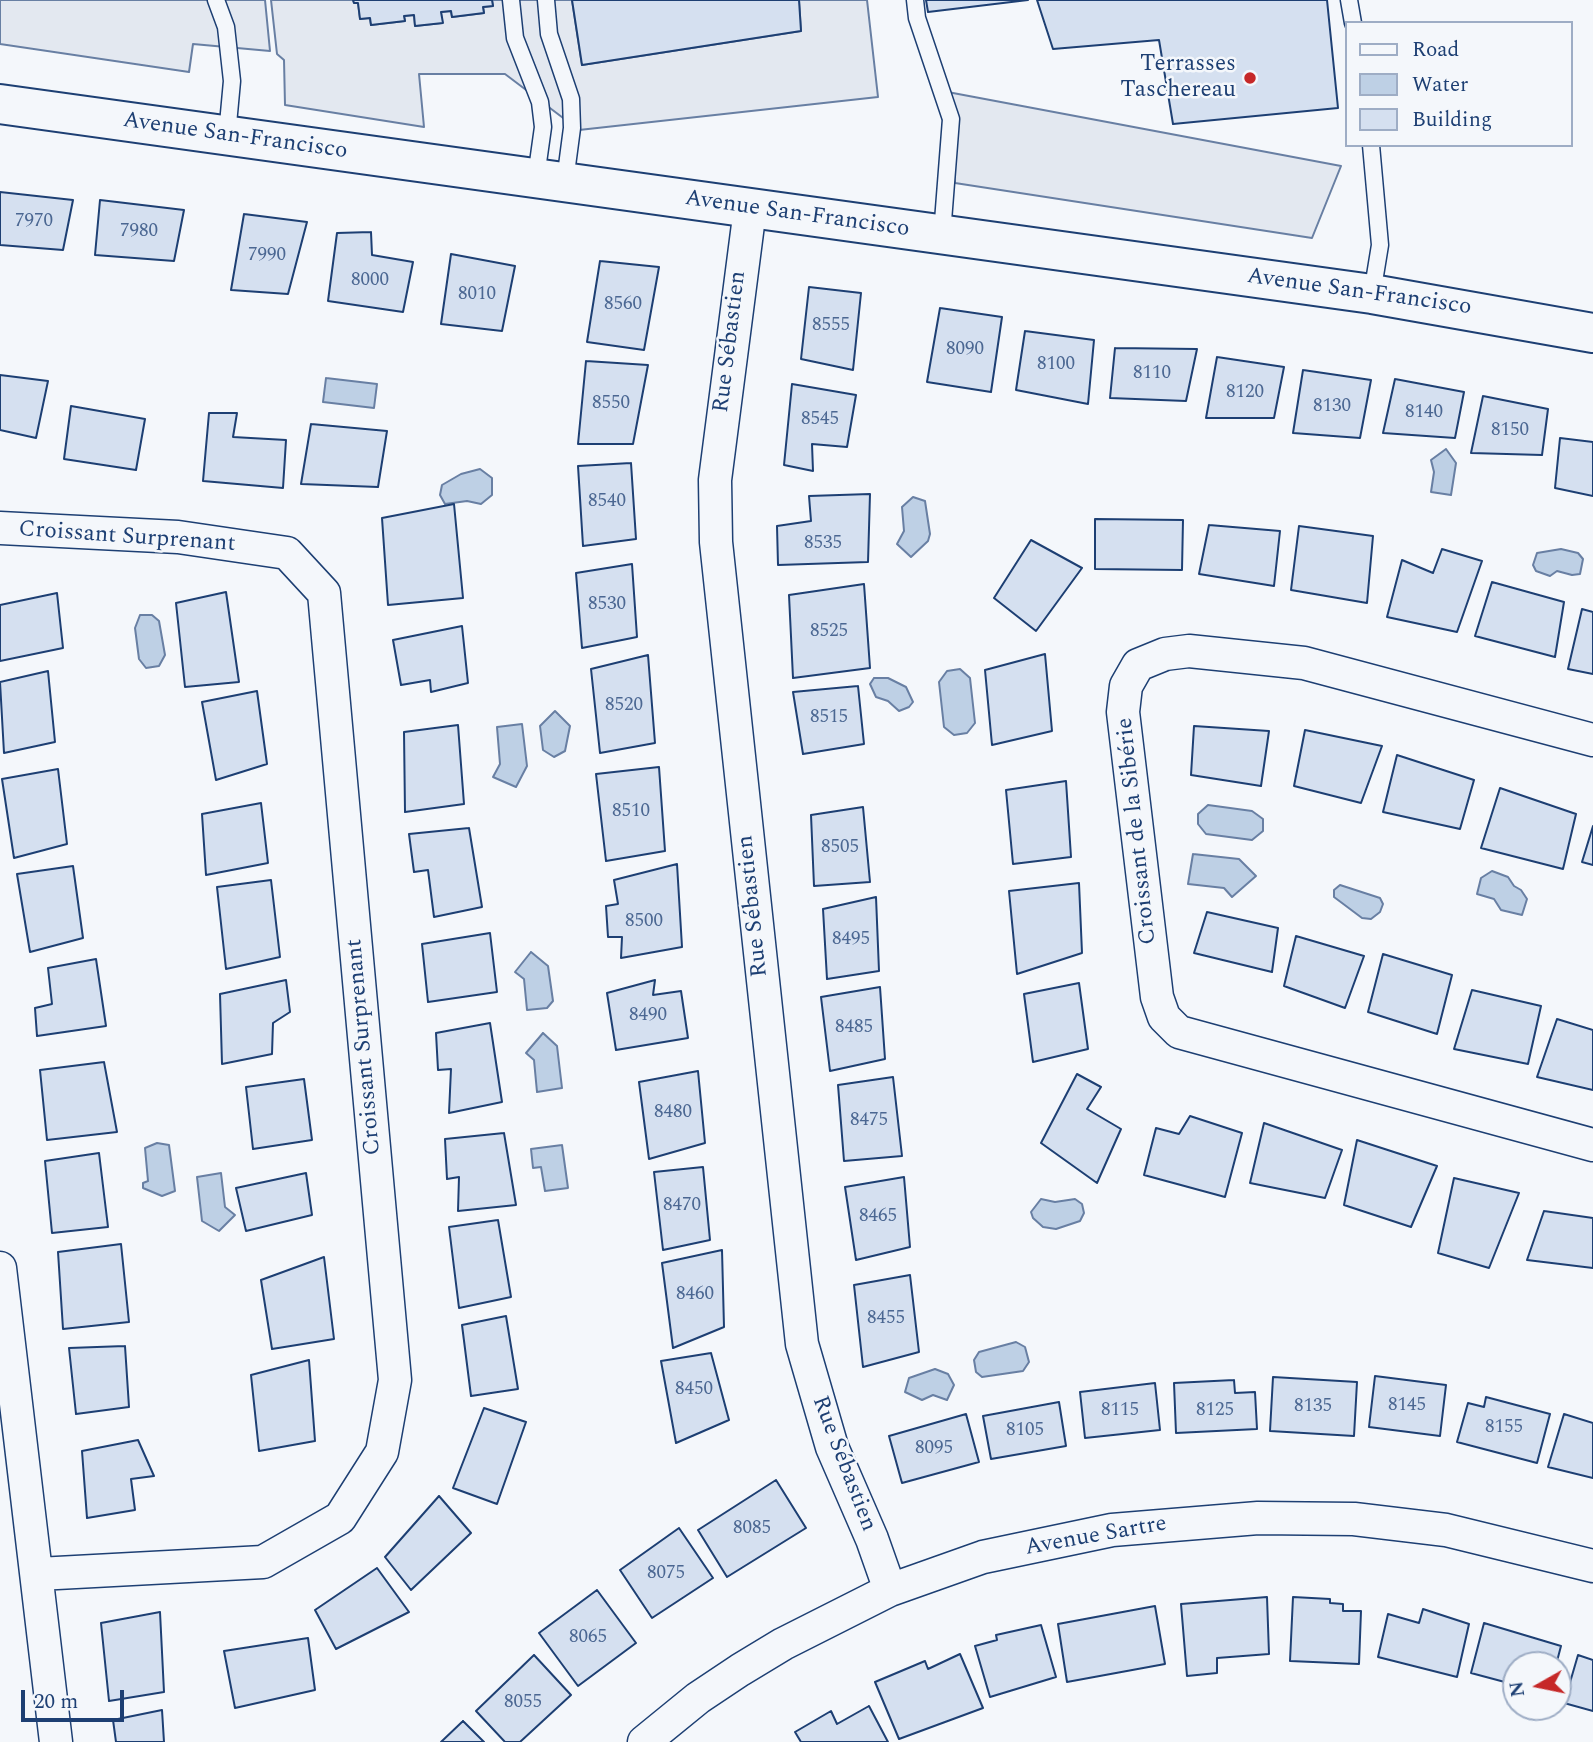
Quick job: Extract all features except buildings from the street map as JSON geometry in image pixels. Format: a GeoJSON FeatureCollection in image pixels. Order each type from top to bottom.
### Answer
{"type":"FeatureCollection","features":[{"type":"Feature","properties":{"kind":"street","name":"Avenue San-Francisco"},"geometry":{"type":"LineString","coordinates":[[0,104],[1372,294],[1593,332]]}},
{"type":"Feature","properties":{"kind":"street","name":"Rue Sébastien"},"geometry":{"type":"LineString","coordinates":[[750,209],[715,480],[716,542],[802,1344],[832,1447],[872,1539],[890,1590]]}},
{"type":"Feature","properties":{"kind":"street","name":"Croissant Surprenant"},"geometry":{"type":"LineString","coordinates":[[0,528],[178,537],[287,553],[324,593],[395,1380],[382,1452],[340,1518],[263,1562],[38,1574]]}},
{"type":"Feature","properties":{"kind":"street","name":"Croissant de la Sibérie"},"geometry":{"type":"LineString","coordinates":[[1593,740],[1304,663],[1189,651],[1166,654],[1138,665],[1126,686],[1123,712],[1157,997],[1164,1017],[1179,1032],[1593,1145]]}},
{"type":"Feature","properties":{"kind":"street"},"geometry":{"type":"LineString","coordinates":[[0,1268],[56,1742]]}},
{"type":"Feature","properties":{"kind":"street","name":"Avenue Sartre"},"geometry":{"type":"LineString","coordinates":[[644,1742],[740,1670],[783,1644],[890,1590],[983,1558],[1112,1530],[1258,1518],[1353,1519],[1446,1530],[1593,1566]]}},
{"type":"Feature","properties":{"kind":"lane"},"geometry":{"type":"LineString","coordinates":[[216,0],[226,27],[232,81],[226,136]]}},
{"type":"Feature","properties":{"kind":"lane"},"geometry":{"type":"LineString","coordinates":[[511,0],[514,38],[540,102],[550,179]]}},
{"type":"Feature","properties":{"kind":"lane"},"geometry":{"type":"LineString","coordinates":[[546,0],[549,34],[571,99],[572,128],[550,179]]}},
{"type":"Feature","properties":{"kind":"lane"},"geometry":{"type":"LineString","coordinates":[[915,0],[918,18],[951,119],[942,234]]}},
{"type":"Feature","properties":{"kind":"lane"},"geometry":{"type":"LineString","coordinates":[[1349,0],[1353,21]]}},
{"type":"Feature","properties":{"kind":"lane"},"geometry":{"type":"LineString","coordinates":[[1371,147],[1380,245],[1372,294]]}},
{"type":"Feature","properties":{"kind":"shaded area"},"geometry":{"type":"Polygon","coordinates":[[[0,0],[265,0],[270,51],[193,44],[189,72],[0,44],[0,0]]]}},
{"type":"Feature","properties":{"kind":"shaded area"},"geometry":{"type":"Polygon","coordinates":[[[271,0],[353,0],[358,3],[360,19],[370,18],[371,25],[405,21],[404,16],[414,15],[415,26],[442,23],[441,12],[451,11],[452,17],[484,13],[483,7],[493,6],[492,0],[572,0],[582,65],[801,31],[799,0],[867,0],[878,97],[579,130],[505,74],[419,74],[424,127],[285,105],[284,60],[277,54],[271,0]]]}},
{"type":"Feature","properties":{"kind":"shaded area"},"geometry":{"type":"Polygon","coordinates":[[[937,90],[1341,166],[1312,238],[955,183],[937,90]]]}},
{"type":"Feature","properties":{"kind":"water"},"geometry":{"type":"Polygon","coordinates":[[[326,378],[377,384],[374,408],[323,402],[326,378]]]}},
{"type":"Feature","properties":{"kind":"water"},"geometry":{"type":"Polygon","coordinates":[[[1446,449],[1456,463],[1451,495],[1431,492],[1434,472],[1431,460],[1446,449]]]}},
{"type":"Feature","properties":{"kind":"water"},"geometry":{"type":"Polygon","coordinates":[[[480,469],[492,478],[492,495],[481,504],[467,501],[445,504],[440,495],[442,485],[461,474],[480,469]]]}},
{"type":"Feature","properties":{"kind":"water"},"geometry":{"type":"Polygon","coordinates":[[[913,497],[925,501],[930,534],[928,541],[911,557],[897,544],[904,531],[902,507],[913,497]]]}},
{"type":"Feature","properties":{"kind":"water"},"geometry":{"type":"Polygon","coordinates":[[[1561,549],[1578,553],[1583,559],[1580,574],[1557,571],[1550,576],[1536,571],[1533,565],[1537,553],[1561,549]]]}},
{"type":"Feature","properties":{"kind":"water"},"geometry":{"type":"Polygon","coordinates":[[[140,615],[152,615],[159,621],[165,655],[159,666],[146,668],[139,659],[135,628],[140,615]]]}},
{"type":"Feature","properties":{"kind":"water"},"geometry":{"type":"Polygon","coordinates":[[[960,669],[970,678],[975,723],[967,733],[954,735],[944,727],[939,682],[947,671],[960,669]]]}},
{"type":"Feature","properties":{"kind":"water"},"geometry":{"type":"Polygon","coordinates":[[[874,678],[888,678],[906,687],[913,702],[899,711],[888,701],[876,697],[870,684],[874,678]]]}},
{"type":"Feature","properties":{"kind":"water"},"geometry":{"type":"Polygon","coordinates":[[[555,711],[570,726],[565,751],[554,757],[543,750],[540,726],[555,711]]]}},
{"type":"Feature","properties":{"kind":"water"},"geometry":{"type":"Polygon","coordinates":[[[522,724],[527,766],[516,787],[493,777],[500,764],[497,727],[522,724]]]}},
{"type":"Feature","properties":{"kind":"water"},"geometry":{"type":"Polygon","coordinates":[[[1208,805],[1252,811],[1263,819],[1263,831],[1252,840],[1206,834],[1198,824],[1198,814],[1208,805]]]}},
{"type":"Feature","properties":{"kind":"water"},"geometry":{"type":"Polygon","coordinates":[[[1193,854],[1239,859],[1256,876],[1232,897],[1224,888],[1188,884],[1193,854]]]}},
{"type":"Feature","properties":{"kind":"water"},"geometry":{"type":"Polygon","coordinates":[[[1492,871],[1508,877],[1514,886],[1521,890],[1527,899],[1522,915],[1501,910],[1494,899],[1477,894],[1481,878],[1492,871]]]}},
{"type":"Feature","properties":{"kind":"water"},"geometry":{"type":"Polygon","coordinates":[[[1340,885],[1380,898],[1383,904],[1380,912],[1371,919],[1362,918],[1334,897],[1334,890],[1340,885]]]}},
{"type":"Feature","properties":{"kind":"water"},"geometry":{"type":"Polygon","coordinates":[[[531,952],[548,966],[553,1001],[547,1008],[527,1010],[524,979],[515,972],[531,952]]]}},
{"type":"Feature","properties":{"kind":"water"},"geometry":{"type":"Polygon","coordinates":[[[543,1033],[557,1046],[562,1088],[537,1092],[534,1060],[526,1053],[543,1033]]]}},
{"type":"Feature","properties":{"kind":"water"},"geometry":{"type":"Polygon","coordinates":[[[157,1143],[169,1145],[175,1191],[162,1196],[143,1188],[143,1183],[148,1181],[145,1148],[157,1143]]]}},
{"type":"Feature","properties":{"kind":"water"},"geometry":{"type":"Polygon","coordinates":[[[562,1145],[568,1188],[545,1191],[541,1167],[533,1168],[531,1149],[562,1145]]]}},
{"type":"Feature","properties":{"kind":"water"},"geometry":{"type":"Polygon","coordinates":[[[221,1173],[225,1207],[235,1215],[219,1231],[202,1221],[197,1177],[221,1173]]]}},
{"type":"Feature","properties":{"kind":"water"},"geometry":{"type":"Polygon","coordinates":[[[1041,1199],[1055,1202],[1075,1199],[1082,1204],[1084,1213],[1080,1221],[1056,1229],[1043,1227],[1033,1218],[1031,1212],[1041,1199]]]}},
{"type":"Feature","properties":{"kind":"water"},"geometry":{"type":"Polygon","coordinates":[[[1016,1342],[1025,1347],[1029,1362],[1023,1371],[982,1377],[976,1372],[974,1360],[979,1352],[1016,1342]]]}},
{"type":"Feature","properties":{"kind":"water"},"geometry":{"type":"Polygon","coordinates":[[[935,1369],[948,1374],[954,1385],[947,1400],[933,1395],[922,1400],[905,1392],[909,1378],[935,1369]]]}},
{"type":"Feature","properties":{"kind":"place","name":"Terrasses Taschereau"},"geometry":{"type":"Point","coordinates":[1250,78]}}]}
